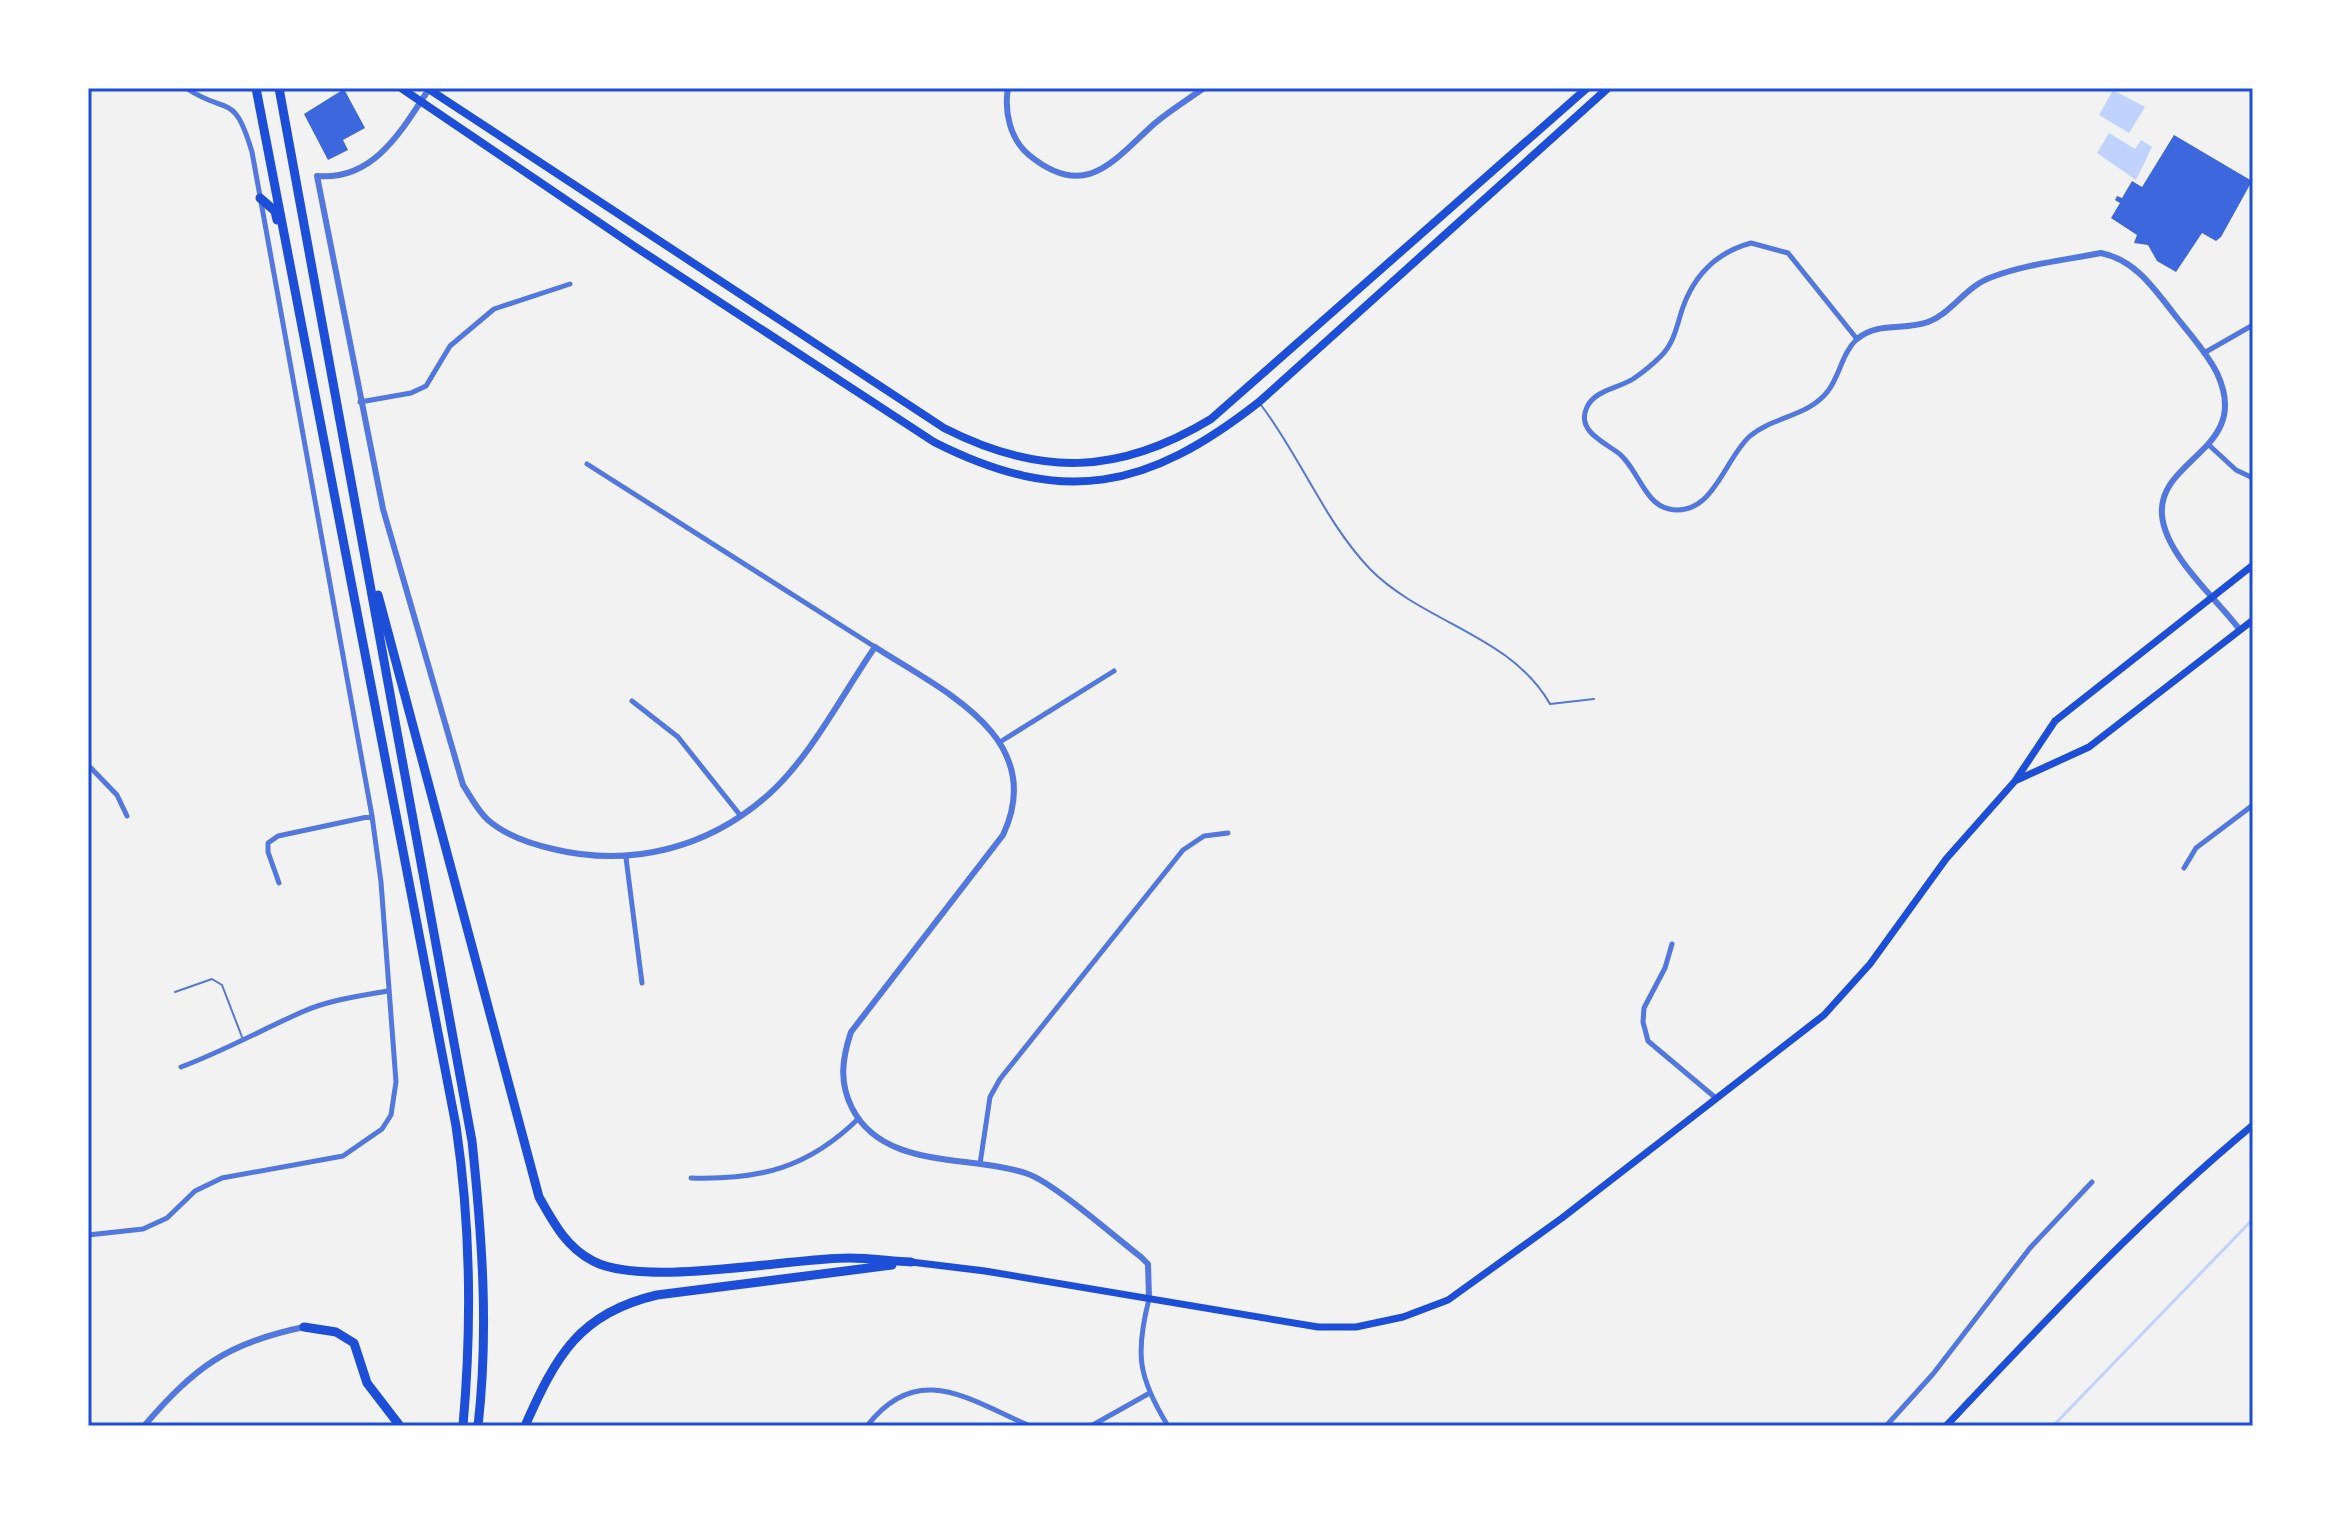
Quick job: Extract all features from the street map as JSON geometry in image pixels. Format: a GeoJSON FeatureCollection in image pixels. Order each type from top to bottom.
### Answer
{"type":"FeatureCollection","features":[{"type":"Feature","properties":{"kind":"highway"},"geometry":{"type":"LineString","coordinates":[[256,88],[456,1126],[471,1271],[470,1348],[463,1426]]}},
{"type":"Feature","properties":{"kind":"highway"},"geometry":{"type":"LineString","coordinates":[[279,88],[472,1141],[483,1250],[484,1377],[478,1426]]}},
{"type":"Feature","properties":{"kind":"highway"},"geometry":{"type":"LineString","coordinates":[[260,198],[275,211],[286,246]]}},
{"type":"Feature","properties":{"kind":"highway"},"geometry":{"type":"LineString","coordinates":[[360,530],[539,1197],[561,1236],[594,1262],[627,1270],[753,1267],[849,1258],[911,1262]]}},
{"type":"Feature","properties":{"kind":"highway"},"geometry":{"type":"LineString","coordinates":[[525,1426],[565,1350],[580,1330],[625,1302],[657,1295],[911,1262]]}},
{"type":"Feature","properties":{"kind":"highway"},"geometry":{"type":"LineString","coordinates":[[304,1327],[336,1332],[354,1343],[367,1383],[400,1426]]}},
{"type":"Feature","properties":{"kind":"main road"},"geometry":{"type":"LineString","coordinates":[[401,88],[637,248],[934,442],[991,468],[1051,480],[1090,481],[1131,475],[1179,457],[1205,443],[1608,88]]}},
{"type":"Feature","properties":{"kind":"main road"},"geometry":{"type":"LineString","coordinates":[[428,89],[944,428],[1000,454],[1062,464],[1118,459],[1176,440],[1211,419],[1587,88]]}},
{"type":"Feature","properties":{"kind":"main road"},"geometry":{"type":"LineString","coordinates":[[911,1262],[943,1264],[1318,1327],[1356,1327],[1403,1317],[1448,1300],[1717,1099],[1845,995],[1946,859],[2015,781],[2055,721],[2253,565]]}},
{"type":"Feature","properties":{"kind":"main road"},"geometry":{"type":"LineString","coordinates":[[2015,781],[2089,747],[2253,620]]}},
{"type":"Feature","properties":{"kind":"main road"},"geometry":{"type":"LineString","coordinates":[[1946,1426],[2136,1227],[2253,1125]]}},
{"type":"Feature","properties":{"kind":"street"},"geometry":{"type":"LineString","coordinates":[[88,1235],[143,1229],[167,1218],[195,1191],[222,1178],[343,1156],[382,1129],[391,1115],[396,1082],[381,882],[372,816],[260,198],[243,123],[223,103],[199,96],[186,88]]}},
{"type":"Feature","properties":{"kind":"street"},"geometry":{"type":"LineString","coordinates":[[1008,88],[1008,122],[1015,138],[1026,152],[1046,168],[1070,174],[1092,173],[1112,165],[1154,124],[1204,88]]}},
{"type":"Feature","properties":{"kind":"street"},"geometry":{"type":"LineString","coordinates":[[428,89],[387,149],[369,164],[328,177],[317,176],[359,402],[383,509],[463,785],[490,822],[537,846],[576,855],[626,858],[663,852],[716,831],[768,795],[794,766],[875,647]]}},
{"type":"Feature","properties":{"kind":"street"},"geometry":{"type":"LineString","coordinates":[[1857,339],[1832,312],[1799,264],[1775,247],[1751,243],[1728,250],[1702,271],[1684,304],[1674,337],[1662,355],[1633,379],[1594,397],[1584,417],[1591,435],[1633,466],[1654,503],[1670,509],[1690,507],[1708,496],[1750,436],[1772,422],[1808,410],[1828,391],[1850,345],[1857,339],[1891,324],[1923,324],[1938,318],[1966,291],[1993,276],[2101,253],[2118,256],[2136,269],[2204,353],[2219,377],[2223,394],[2221,421],[2210,446],[2173,480],[2163,499],[2162,514],[2170,541],[2240,630]]}},
{"type":"Feature","properties":{"kind":"street"},"geometry":{"type":"LineString","coordinates":[[359,402],[411,393],[426,386],[450,346],[494,309],[570,284]]}},
{"type":"Feature","properties":{"kind":"street"},"geometry":{"type":"LineString","coordinates":[[2204,353],[2253,325]]}},
{"type":"Feature","properties":{"kind":"street"},"geometry":{"type":"LineString","coordinates":[[2210,446],[2236,470],[2253,478]]}},
{"type":"Feature","properties":{"kind":"street"},"geometry":{"type":"LineString","coordinates":[[587,464],[982,717],[1000,742],[1013,770],[1016,792],[1003,835],[851,1032],[842,1074],[845,1093],[858,1119],[885,1145],[1036,1178],[1148,1264],[1149,1298],[1141,1331],[1139,1359],[1148,1394],[1168,1426]]}},
{"type":"Feature","properties":{"kind":"street"},"geometry":{"type":"LineString","coordinates":[[1000,742],[1114,671]]}},
{"type":"Feature","properties":{"kind":"street"},"geometry":{"type":"LineString","coordinates":[[632,701],[678,737],[740,815]]}},
{"type":"Feature","properties":{"kind":"street"},"geometry":{"type":"LineString","coordinates":[[88,765],[117,795],[127,816]]}},
{"type":"Feature","properties":{"kind":"street"},"geometry":{"type":"LineString","coordinates":[[2184,868],[2196,848],[2253,805]]}},
{"type":"Feature","properties":{"kind":"street"},"geometry":{"type":"LineString","coordinates":[[279,883],[268,843],[278,836],[372,816]]}},
{"type":"Feature","properties":{"kind":"street"},"geometry":{"type":"LineString","coordinates":[[980,1164],[990,1097],[1000,1079],[1183,850],[1204,836],[1228,833]]}},
{"type":"Feature","properties":{"kind":"street"},"geometry":{"type":"LineString","coordinates":[[626,858],[642,983]]}},
{"type":"Feature","properties":{"kind":"street"},"geometry":{"type":"LineString","coordinates":[[1672,944],[1665,968],[1644,1008],[1646,1031],[1660,1054],[1717,1099]]}},
{"type":"Feature","properties":{"kind":"street"},"geometry":{"type":"LineString","coordinates":[[181,1067],[243,1042],[303,1011],[343,998],[388,991]]}},
{"type":"Feature","properties":{"kind":"street"},"geometry":{"type":"LineString","coordinates":[[691,1178],[720,1179],[769,1171],[811,1157],[831,1146],[858,1119]]}},
{"type":"Feature","properties":{"kind":"street"},"geometry":{"type":"LineString","coordinates":[[1886,1426],[1933,1374],[2030,1248],[2092,1182]]}},
{"type":"Feature","properties":{"kind":"street"},"geometry":{"type":"LineString","coordinates":[[144,1426],[171,1394],[244,1341],[304,1327]]}},
{"type":"Feature","properties":{"kind":"street"},"geometry":{"type":"LineString","coordinates":[[867,1426],[895,1397],[938,1388],[1030,1426]]}},
{"type":"Feature","properties":{"kind":"street"},"geometry":{"type":"LineString","coordinates":[[1091,1426],[1148,1394]]}},
{"type":"Feature","properties":{"kind":"lane"},"geometry":{"type":"LineString","coordinates":[[1256,398],[1369,568],[1409,600],[1467,629],[1519,667],[1535,680],[1550,704],[1594,699]]}},
{"type":"Feature","properties":{"kind":"lane"},"geometry":{"type":"LineString","coordinates":[[175,992],[212,979],[217,981],[222,985],[243,1042]]}},
{"type":"Feature","properties":{"kind":"water"},"geometry":{"type":"Polygon","coordinates":[[[2113,90],[2145,107],[2129,133],[2099,115],[2113,90]]]}},
{"type":"Feature","properties":{"kind":"water"},"geometry":{"type":"Polygon","coordinates":[[[2109,133],[2135,149],[2141,140],[2152,147],[2136,180],[2097,153],[2109,133]]]}},
{"type":"Feature","properties":{"kind":"building"},"geometry":{"type":"Polygon","coordinates":[[[344,89],[365,128],[343,140],[348,150],[328,160],[304,114],[344,89]]]}},
{"type":"Feature","properties":{"kind":"building"},"geometry":{"type":"Polygon","coordinates":[[[2174,135],[2252,181],[2221,237],[2216,241],[2202,233],[2176,272],[2157,261],[2148,245],[2134,243],[2137,235],[2111,218],[2120,203],[2115,200],[2117,196],[2122,198],[2132,181],[2142,187],[2174,135]]]}},
{"type":"Feature","properties":{"kind":"waterway"},"geometry":{"type":"LineString","coordinates":[[2053,1426],[2253,1219]]}}]}
